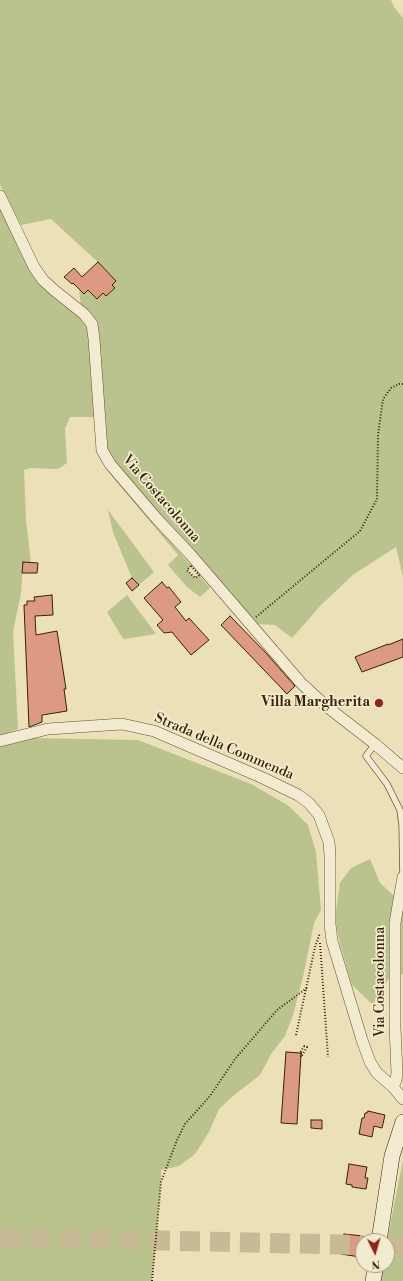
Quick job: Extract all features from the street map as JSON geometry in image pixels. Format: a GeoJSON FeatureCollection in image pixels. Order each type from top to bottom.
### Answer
{"type":"FeatureCollection","features":[{"type":"Feature","properties":{"kind":"main road"},"geometry":{"type":"LineString","coordinates":[[380,1233],[392,1156],[403,1122]]}},
{"type":"Feature","properties":{"kind":"street","name":"Via Costacolonna"},"geometry":{"type":"LineString","coordinates":[[0,196],[27,253],[43,280],[84,314],[92,324],[102,450],[110,464],[301,682],[326,706],[403,768]]}},
{"type":"Feature","properties":{"kind":"street","name":"Strada della Commenda"},"geometry":{"type":"LineString","coordinates":[[0,741],[48,729],[122,724],[154,731],[263,778],[298,795],[309,803],[319,815],[329,842],[330,924],[332,941],[370,1062],[377,1073],[393,1087],[403,1099]]}},
{"type":"Feature","properties":{"kind":"street","name":"Via Costacolonna"},"geometry":{"type":"LineString","coordinates":[[393,1087],[397,1073],[395,1026],[395,923],[403,878]]}},
{"type":"Feature","properties":{"kind":"lane"},"geometry":{"type":"LineString","coordinates":[[375,744],[366,756],[387,784],[400,810],[402,825],[403,878]]}},
{"type":"Feature","properties":{"kind":"path"},"geometry":{"type":"LineString","coordinates":[[249,622],[360,531],[378,499],[378,435],[383,399],[391,388],[399,384],[403,384]]}},
{"type":"Feature","properties":{"kind":"path"},"geometry":{"type":"LineString","coordinates":[[296,1035],[315,946],[320,934],[330,924]]}},
{"type":"Feature","properties":{"kind":"path"},"geometry":{"type":"LineString","coordinates":[[320,934],[328,1058]]}},
{"type":"Feature","properties":{"kind":"path"},"geometry":{"type":"LineString","coordinates":[[152,1281],[161,1182],[177,1140],[185,1124],[210,1096],[235,1059],[277,1010],[307,988]]}},
{"type":"Feature","properties":{"kind":"path"},"geometry":{"type":"LineString","coordinates":[[304,1046],[307,1047],[304,1052],[301,1057],[300,1053],[304,1046]]}},
{"type":"Feature","properties":{"kind":"green space"},"geometry":{"type":"Polygon","coordinates":[[[0,0],[391,0],[394,7],[403,18],[403,577],[396,547],[354,574],[321,605],[292,638],[275,625],[258,624],[110,464],[99,417],[70,417],[65,429],[67,463],[58,469],[31,468],[24,470],[26,520],[31,563],[23,563],[21,593],[13,632],[18,729],[0,736],[0,202],[26,260],[81,308],[79,289],[84,294],[88,290],[97,299],[103,293],[106,296],[115,288],[112,285],[116,281],[98,262],[51,219],[21,225],[0,185],[0,0]]]}},
{"type":"Feature","properties":{"kind":"green space"},"geometry":{"type":"Polygon","coordinates":[[[94,448],[191,566],[187,570],[195,578],[199,575],[210,588],[200,597],[187,587],[168,565],[178,555],[110,474],[94,448]]]}},
{"type":"Feature","properties":{"kind":"green space"},"geometry":{"type":"Polygon","coordinates":[[[108,510],[154,572],[139,585],[132,578],[113,532],[108,510]]]}},
{"type":"Feature","properties":{"kind":"green space"},"geometry":{"type":"Polygon","coordinates":[[[127,595],[156,634],[124,639],[120,634],[107,612],[127,595]]]}},
{"type":"Feature","properties":{"kind":"green space"},"geometry":{"type":"Polygon","coordinates":[[[28,738],[138,740],[251,784],[289,806],[308,825],[316,852],[321,910],[314,923],[303,977],[293,1015],[285,1036],[271,1054],[260,1075],[219,1109],[209,1132],[195,1154],[179,1166],[161,1170],[152,1281],[0,1281],[0,742],[28,738]]]}},
{"type":"Feature","properties":{"kind":"green space"},"geometry":{"type":"Polygon","coordinates":[[[370,859],[380,883],[393,895],[403,883],[403,974],[389,978],[378,998],[372,1004],[352,985],[340,944],[335,917],[340,883],[351,868],[370,859]]]}},
{"type":"Feature","properties":{"kind":"green space"},"geometry":{"type":"Polygon","coordinates":[[[403,1160],[403,1281],[381,1281],[382,1273],[395,1273],[395,1233],[389,1233],[403,1160]]]}},
{"type":"Feature","properties":{"kind":"building"},"geometry":{"type":"Polygon","coordinates":[[[98,262],[116,281],[112,285],[115,288],[106,296],[103,293],[97,299],[88,290],[84,294],[73,283],[72,284],[64,277],[74,268],[82,277],[98,262]]]}},
{"type":"Feature","properties":{"kind":"building"},"geometry":{"type":"Polygon","coordinates":[[[23,562],[38,563],[37,573],[22,573],[23,562]]]}},
{"type":"Feature","properties":{"kind":"building"},"geometry":{"type":"Polygon","coordinates":[[[132,578],[139,585],[132,591],[126,583],[132,578]]]}},
{"type":"Feature","properties":{"kind":"building"},"geometry":{"type":"Polygon","coordinates":[[[162,582],[167,588],[169,587],[181,602],[175,607],[186,621],[189,618],[209,640],[191,655],[172,632],[164,633],[157,625],[163,620],[144,598],[162,582]]]}},
{"type":"Feature","properties":{"kind":"building"},"geometry":{"type":"Polygon","coordinates":[[[52,595],[53,615],[35,616],[36,635],[57,631],[66,689],[64,689],[67,711],[42,715],[42,722],[29,727],[24,605],[27,605],[27,601],[35,601],[34,597],[52,595]]]}},
{"type":"Feature","properties":{"kind":"building"},"geometry":{"type":"Polygon","coordinates":[[[230,616],[266,653],[295,686],[287,694],[221,625],[230,616]]]}},
{"type":"Feature","properties":{"kind":"building"},"geometry":{"type":"Polygon","coordinates":[[[403,639],[403,657],[362,672],[355,657],[403,639]]]}},
{"type":"Feature","properties":{"kind":"building"},"geometry":{"type":"Polygon","coordinates":[[[286,1052],[301,1053],[297,1124],[281,1123],[286,1052]]]}},
{"type":"Feature","properties":{"kind":"building"},"geometry":{"type":"Polygon","coordinates":[[[368,1111],[385,1115],[382,1128],[374,1126],[372,1137],[359,1134],[362,1118],[364,1118],[365,1113],[368,1111]]]}},
{"type":"Feature","properties":{"kind":"building"},"geometry":{"type":"Polygon","coordinates":[[[311,1120],[322,1120],[322,1129],[311,1128],[311,1120]]]}},
{"type":"Feature","properties":{"kind":"building"},"geometry":{"type":"Polygon","coordinates":[[[349,1164],[367,1167],[365,1178],[368,1178],[366,1189],[352,1187],[352,1185],[346,1184],[349,1164]]]}},
{"type":"Feature","properties":{"kind":"building"},"geometry":{"type":"Polygon","coordinates":[[[344,1234],[355,1235],[355,1256],[341,1254],[344,1234]]]}},
{"type":"Feature","properties":{"kind":"tunnel"},"geometry":{"type":"LineString","coordinates":[[0,1237],[355,1245]]}},
{"type":"Feature","properties":{"kind":"tunnel"},"geometry":{"type":"LineString","coordinates":[[395,1246],[403,1246]]}},
{"type":"Feature","properties":{"kind":"place","name":"Villa Margherita"},"geometry":{"type":"Point","coordinates":[379,703]}}]}
